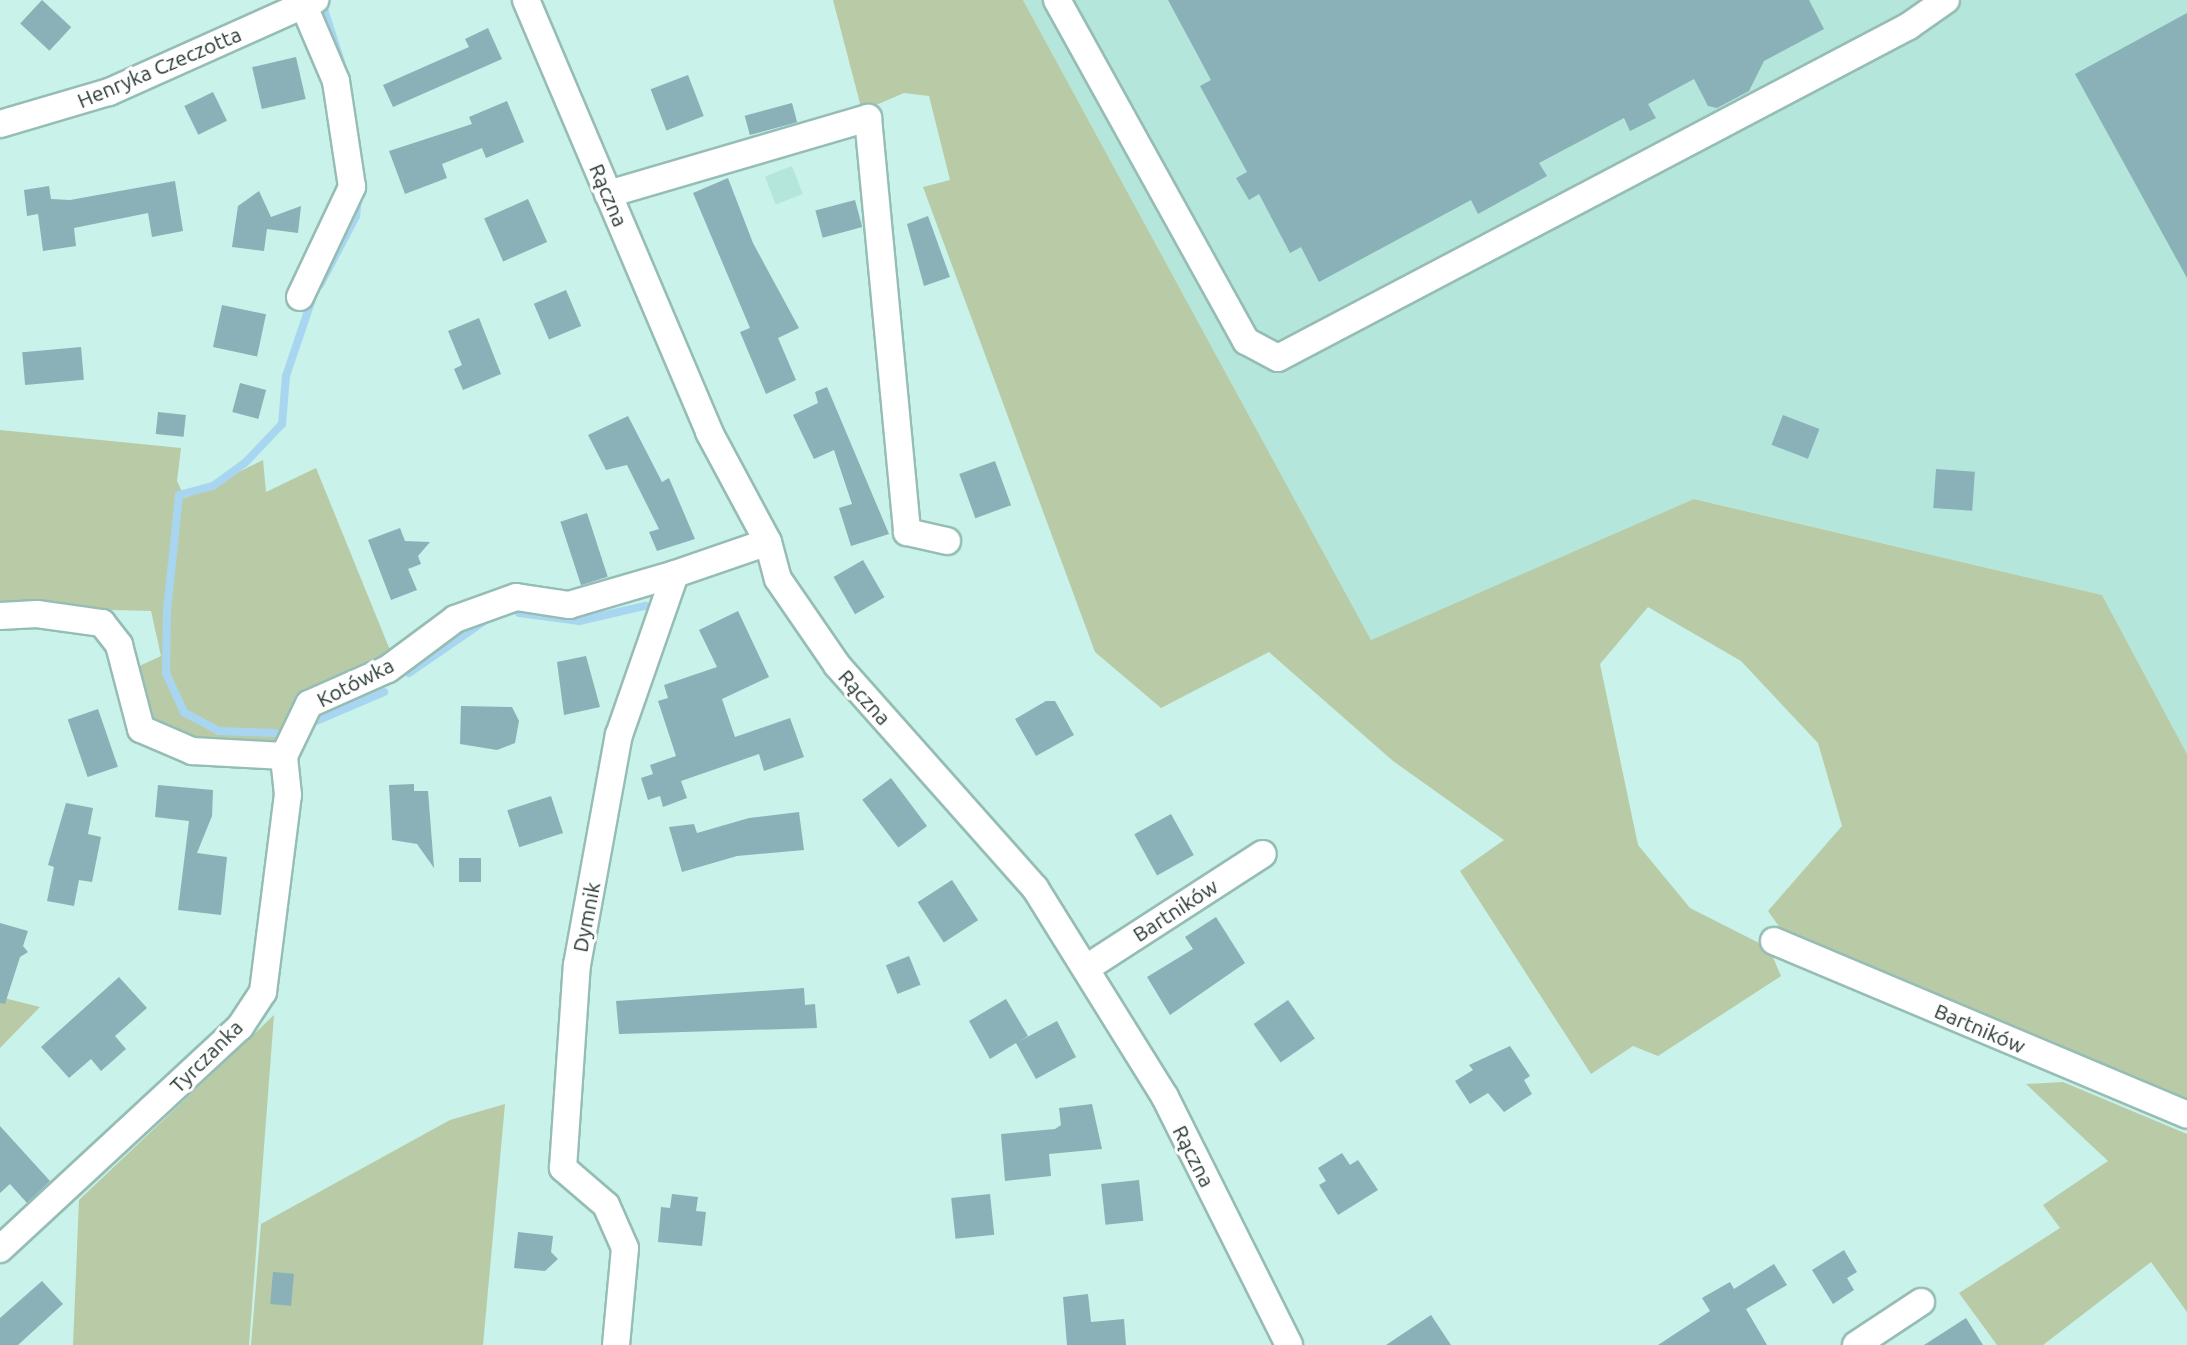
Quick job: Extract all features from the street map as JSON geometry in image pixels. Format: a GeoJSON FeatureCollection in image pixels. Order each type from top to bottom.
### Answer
{"type":"FeatureCollection","features":[{"type":"Feature","properties":{"kind":"street","name":"Rączna"},"geometry":{"type":"LineString","coordinates":[[526,0],[709,432],[768,542],[778,579],[836,665],[1035,888],[1088,967],[1164,1097],[1289,1345]]}},
{"type":"Feature","properties":{"kind":"street"},"geometry":{"type":"LineString","coordinates":[[1057,0],[1246,341],[1278,358],[1909,26],[1946,0]]}},
{"type":"Feature","properties":{"kind":"street"},"geometry":{"type":"LineString","coordinates":[[300,297],[352,187],[336,81],[310,3]]}},
{"type":"Feature","properties":{"kind":"street","name":"Henryka Czeczotta"},"geometry":{"type":"LineString","coordinates":[[0,124],[109,92],[310,3]]}},
{"type":"Feature","properties":{"kind":"street"},"geometry":{"type":"LineString","coordinates":[[608,194],[868,118],[907,532],[947,541]]}},
{"type":"Feature","properties":{"kind":"street"},"geometry":{"type":"LineString","coordinates":[[675,574],[768,542]]}},
{"type":"Feature","properties":{"kind":"street","name":"Kotówka"},"geometry":{"type":"LineString","coordinates":[[284,756],[309,704],[388,669],[455,619],[516,597],[569,606],[675,574]]}},
{"type":"Feature","properties":{"kind":"street","name":"Dymnik"},"geometry":{"type":"LineString","coordinates":[[616,1345],[625,1248],[606,1205],[563,1168],[577,965],[619,736],[675,574]]}},
{"type":"Feature","properties":{"kind":"street"},"geometry":{"type":"LineString","coordinates":[[0,616],[37,614],[102,624],[119,645],[141,729],[192,751],[284,756]]}},
{"type":"Feature","properties":{"kind":"street","name":"Tyrczanka"},"geometry":{"type":"LineString","coordinates":[[0,1249],[240,1027],[263,992],[288,795],[284,756]]}},
{"type":"Feature","properties":{"kind":"street","name":"Bartników"},"geometry":{"type":"LineString","coordinates":[[1088,967],[1263,854]]}},
{"type":"Feature","properties":{"kind":"street","name":"Bartników"},"geometry":{"type":"LineString","coordinates":[[1774,941],[2187,1115]]}},
{"type":"Feature","properties":{"kind":"street"},"geometry":{"type":"LineString","coordinates":[[1856,1345],[1921,1302]]}},
{"type":"Feature","properties":{"kind":"shaded area"},"geometry":{"type":"Polygon","coordinates":[[[833,0],[1023,0],[1371,640],[1694,499],[2102,595],[2187,754],[2187,1105],[1788,939],[1768,911],[1842,826],[1818,743],[1741,661],[1648,607],[1600,664],[1638,845],[1690,908],[1769,948],[1781,976],[1658,1056],[1633,1046],[1591,1074],[1460,871],[1504,840],[1393,761],[1269,652],[1161,708],[1095,652],[923,187],[950,180],[929,96],[904,93],[862,111],[833,0]]]}},
{"type":"Feature","properties":{"kind":"shaded area"},"geometry":{"type":"Polygon","coordinates":[[[1023,0],[2187,0],[2187,754],[2102,595],[1695,499],[1371,640],[1023,0]]]}},
{"type":"Feature","properties":{"kind":"shaded area"},"geometry":{"type":"Polygon","coordinates":[[[792,166],[803,194],[776,204],[765,176],[792,166]]]}},
{"type":"Feature","properties":{"kind":"shaded area"},"geometry":{"type":"Polygon","coordinates":[[[0,430],[181,448],[177,481],[185,498],[263,460],[266,492],[316,468],[392,655],[296,707],[272,745],[228,746],[156,727],[133,669],[161,656],[151,611],[0,607],[0,430]]]}},
{"type":"Feature","properties":{"kind":"shaded area"},"geometry":{"type":"Polygon","coordinates":[[[0,997],[40,1007],[0,1048],[0,997]]]}},
{"type":"Feature","properties":{"kind":"shaded area"},"geometry":{"type":"Polygon","coordinates":[[[274,1015],[249,1345],[73,1345],[79,1200],[274,1015]]]}},
{"type":"Feature","properties":{"kind":"shaded area"},"geometry":{"type":"Polygon","coordinates":[[[2063,1082],[2187,1134],[2187,1312],[2151,1262],[2043,1345],[1997,1345],[1959,1293],[2060,1228],[2043,1205],[2108,1161],[2026,1084],[2063,1082]]]}},
{"type":"Feature","properties":{"kind":"shaded area"},"geometry":{"type":"Polygon","coordinates":[[[505,1104],[483,1345],[251,1345],[261,1224],[450,1120],[505,1104]]]}},
{"type":"Feature","properties":{"kind":"building"},"geometry":{"type":"Polygon","coordinates":[[[42,0],[71,27],[49,51],[20,23],[42,0]]]}},
{"type":"Feature","properties":{"kind":"building"},"geometry":{"type":"Polygon","coordinates":[[[1168,0],[1809,0],[1824,29],[1764,61],[1749,91],[1717,108],[1708,106],[1694,79],[1648,104],[1656,118],[1630,131],[1624,118],[1539,163],[1547,176],[1478,214],[1471,200],[1319,282],[1301,247],[1290,253],[1259,194],[1249,200],[1236,178],[1247,172],[1200,86],[1211,80],[1168,0]]]}},
{"type":"Feature","properties":{"kind":"building"},"geometry":{"type":"Polygon","coordinates":[[[2187,13],[2187,278],[2075,74],[2187,13]]]}},
{"type":"Feature","properties":{"kind":"building"},"geometry":{"type":"Polygon","coordinates":[[[488,28],[502,59],[393,107],[383,85],[469,47],[465,39],[488,28]]]}},
{"type":"Feature","properties":{"kind":"building"},"geometry":{"type":"Polygon","coordinates":[[[296,57],[306,99],[262,109],[252,67],[296,57]]]}},
{"type":"Feature","properties":{"kind":"building"},"geometry":{"type":"Polygon","coordinates":[[[688,75],[704,116],[666,130],[651,89],[688,75]]]}},
{"type":"Feature","properties":{"kind":"building"},"geometry":{"type":"Polygon","coordinates":[[[213,92],[227,121],[198,135],[184,106],[213,92]]]}},
{"type":"Feature","properties":{"kind":"building"},"geometry":{"type":"Polygon","coordinates":[[[507,101],[524,142],[486,158],[482,148],[442,164],[447,178],[405,194],[389,151],[472,124],[469,117],[507,101]]]}},
{"type":"Feature","properties":{"kind":"building"},"geometry":{"type":"Polygon","coordinates":[[[792,103],[797,122],[750,135],[745,116],[792,103]]]}},
{"type":"Feature","properties":{"kind":"building"},"geometry":{"type":"Polygon","coordinates":[[[728,178],[753,243],[799,328],[778,338],[796,380],[766,394],[740,332],[750,328],[693,193],[728,178]]]}},
{"type":"Feature","properties":{"kind":"building"},"geometry":{"type":"Polygon","coordinates":[[[175,181],[183,231],[152,237],[148,213],[74,228],[76,246],[43,251],[38,214],[27,216],[24,190],[49,186],[51,199],[70,200],[175,181]]]}},
{"type":"Feature","properties":{"kind":"building"},"geometry":{"type":"Polygon","coordinates":[[[259,191],[271,217],[301,206],[298,233],[267,229],[264,251],[232,247],[238,206],[259,191]]]}},
{"type":"Feature","properties":{"kind":"building"},"geometry":{"type":"Polygon","coordinates":[[[528,199],[547,242],[503,261],[484,219],[528,199]]]}},
{"type":"Feature","properties":{"kind":"building"},"geometry":{"type":"Polygon","coordinates":[[[855,200],[862,227],[823,238],[815,211],[855,200]]]}},
{"type":"Feature","properties":{"kind":"building"},"geometry":{"type":"Polygon","coordinates":[[[928,216],[950,277],[924,286],[907,224],[928,216]]]}},
{"type":"Feature","properties":{"kind":"building"},"geometry":{"type":"Polygon","coordinates":[[[566,290],[581,326],[549,340],[534,304],[566,290]]]}},
{"type":"Feature","properties":{"kind":"building"},"geometry":{"type":"Polygon","coordinates":[[[222,305],[266,314],[257,356],[213,347],[222,305]]]}},
{"type":"Feature","properties":{"kind":"building"},"geometry":{"type":"Polygon","coordinates":[[[479,318],[501,374],[463,390],[454,369],[462,365],[448,331],[479,318]]]}},
{"type":"Feature","properties":{"kind":"building"},"geometry":{"type":"Polygon","coordinates":[[[81,347],[84,380],[25,385],[22,352],[81,347]]]}},
{"type":"Feature","properties":{"kind":"building"},"geometry":{"type":"Polygon","coordinates":[[[240,383],[266,390],[258,419],[232,412],[240,383]]]}},
{"type":"Feature","properties":{"kind":"building"},"geometry":{"type":"Polygon","coordinates":[[[827,387],[889,534],[851,546],[839,508],[852,504],[834,450],[814,459],[793,415],[818,403],[815,392],[827,387]]]}},
{"type":"Feature","properties":{"kind":"building"},"geometry":{"type":"Polygon","coordinates":[[[158,412],[186,415],[184,437],[156,434],[158,412]]]}},
{"type":"Feature","properties":{"kind":"building"},"geometry":{"type":"Polygon","coordinates":[[[1783,415],[1819,429],[1808,459],[1772,445],[1783,415]]]}},
{"type":"Feature","properties":{"kind":"building"},"geometry":{"type":"Polygon","coordinates":[[[628,416],[662,482],[669,478],[695,539],[657,551],[649,532],[659,529],[627,465],[606,470],[588,435],[628,416]]]}},
{"type":"Feature","properties":{"kind":"building"},"geometry":{"type":"Polygon","coordinates":[[[995,461],[1011,505],[975,518],[959,474],[995,461]]]}},
{"type":"Feature","properties":{"kind":"building"},"geometry":{"type":"Polygon","coordinates":[[[1936,469],[1975,472],[1972,511],[1933,508],[1936,469]]]}},
{"type":"Feature","properties":{"kind":"building"},"geometry":{"type":"Polygon","coordinates":[[[587,513],[608,577],[581,585],[560,522],[587,513]]]}},
{"type":"Feature","properties":{"kind":"building"},"geometry":{"type":"Polygon","coordinates":[[[400,528],[405,541],[430,542],[418,556],[421,564],[408,569],[417,590],[391,600],[368,540],[400,528]]]}},
{"type":"Feature","properties":{"kind":"building"},"geometry":{"type":"Polygon","coordinates":[[[863,560],[884,597],[855,614],[834,577],[863,560]]]}},
{"type":"Feature","properties":{"kind":"building"},"geometry":{"type":"Polygon","coordinates":[[[738,611],[769,677],[722,699],[735,737],[790,718],[804,757],[764,771],[759,754],[681,781],[687,798],[663,807],[660,796],[648,800],[641,778],[653,774],[650,765],[676,756],[658,701],[668,698],[664,685],[717,667],[699,630],[738,611]]]}},
{"type":"Feature","properties":{"kind":"building"},"geometry":{"type":"Polygon","coordinates":[[[586,656],[600,707],[564,715],[557,662],[586,656]]]}},
{"type":"Feature","properties":{"kind":"building"},"geometry":{"type":"Polygon","coordinates":[[[1046,701],[1055,701],[1074,735],[1036,756],[1015,719],[1046,701]]]}},
{"type":"Feature","properties":{"kind":"building"},"geometry":{"type":"Polygon","coordinates":[[[461,706],[512,707],[519,721],[515,743],[497,750],[460,744],[461,706]]]}},
{"type":"Feature","properties":{"kind":"building"},"geometry":{"type":"Polygon","coordinates":[[[98,709],[118,767],[88,777],[68,719],[98,709]]]}},
{"type":"Feature","properties":{"kind":"building"},"geometry":{"type":"Polygon","coordinates":[[[891,778],[927,826],[898,848],[862,800],[891,778]]]}},
{"type":"Feature","properties":{"kind":"building"},"geometry":{"type":"Polygon","coordinates":[[[414,784],[414,791],[428,791],[434,868],[417,844],[392,840],[389,785],[414,784]]]}},
{"type":"Feature","properties":{"kind":"building"},"geometry":{"type":"Polygon","coordinates":[[[158,785],[213,790],[212,816],[197,853],[227,857],[221,915],[178,910],[189,821],[155,817],[158,785]]]}},
{"type":"Feature","properties":{"kind":"building"},"geometry":{"type":"Polygon","coordinates":[[[551,796],[563,833],[519,847],[507,810],[551,796]]]}},
{"type":"Feature","properties":{"kind":"building"},"geometry":{"type":"Polygon","coordinates":[[[66,803],[93,808],[88,834],[101,837],[92,882],[79,880],[74,906],[47,901],[54,867],[48,865],[66,803]]]}},
{"type":"Feature","properties":{"kind":"building"},"geometry":{"type":"Polygon","coordinates":[[[799,812],[804,850],[737,856],[682,872],[669,827],[694,824],[697,833],[749,818],[799,812]]]}},
{"type":"Feature","properties":{"kind":"building"},"geometry":{"type":"Polygon","coordinates":[[[1171,814],[1194,855],[1157,875],[1134,834],[1171,814]]]}},
{"type":"Feature","properties":{"kind":"building"},"geometry":{"type":"Polygon","coordinates":[[[459,858],[481,858],[481,882],[459,882],[459,858]]]}},
{"type":"Feature","properties":{"kind":"building"},"geometry":{"type":"Polygon","coordinates":[[[952,880],[978,920],[944,943],[918,902],[952,880]]]}},
{"type":"Feature","properties":{"kind":"building"},"geometry":{"type":"Polygon","coordinates":[[[1216,917],[1245,963],[1170,1015],[1147,977],[1193,949],[1185,937],[1216,917]]]}},
{"type":"Feature","properties":{"kind":"building"},"geometry":{"type":"Polygon","coordinates":[[[0,923],[28,931],[23,946],[28,952],[20,957],[5,1004],[0,1003],[0,923]]]}},
{"type":"Feature","properties":{"kind":"building"},"geometry":{"type":"Polygon","coordinates":[[[909,956],[921,985],[897,994],[886,965],[909,956]]]}},
{"type":"Feature","properties":{"kind":"building"},"geometry":{"type":"Polygon","coordinates":[[[119,977],[147,1008],[115,1036],[126,1049],[101,1071],[91,1059],[69,1078],[41,1047],[119,977]]]}},
{"type":"Feature","properties":{"kind":"building"},"geometry":{"type":"Polygon","coordinates":[[[804,988],[805,1005],[815,1004],[817,1028],[619,1034],[616,1001],[804,988]]]}},
{"type":"Feature","properties":{"kind":"building"},"geometry":{"type":"Polygon","coordinates":[[[1006,999],[1028,1036],[1018,1042],[1057,1021],[1076,1057],[1036,1079],[1016,1043],[990,1059],[969,1021],[1006,999]]]}},
{"type":"Feature","properties":{"kind":"building"},"geometry":{"type":"Polygon","coordinates":[[[1288,1000],[1315,1039],[1281,1063],[1254,1024],[1288,1000]]]}},
{"type":"Feature","properties":{"kind":"building"},"geometry":{"type":"Polygon","coordinates":[[[1510,1046],[1530,1076],[1524,1080],[1532,1094],[1504,1112],[1488,1093],[1470,1104],[1455,1081],[1473,1070],[1469,1065],[1510,1046]]]}},
{"type":"Feature","properties":{"kind":"building"},"geometry":{"type":"Polygon","coordinates":[[[1092,1104],[1102,1149],[1049,1154],[1051,1176],[1005,1181],[1001,1134],[1055,1129],[1061,1125],[1059,1108],[1092,1104]]]}},
{"type":"Feature","properties":{"kind":"building"},"geometry":{"type":"Polygon","coordinates":[[[0,1126],[50,1181],[27,1203],[10,1184],[0,1193],[0,1126]]]}},
{"type":"Feature","properties":{"kind":"building"},"geometry":{"type":"Polygon","coordinates":[[[1342,1153],[1350,1165],[1358,1160],[1378,1190],[1338,1215],[1319,1185],[1326,1181],[1318,1168],[1342,1153]]]}},
{"type":"Feature","properties":{"kind":"building"},"geometry":{"type":"Polygon","coordinates":[[[1139,1180],[1143,1221],[1105,1225],[1101,1184],[1139,1180]]]}},
{"type":"Feature","properties":{"kind":"building"},"geometry":{"type":"Polygon","coordinates":[[[672,1194],[698,1197],[696,1211],[706,1212],[702,1246],[658,1242],[661,1207],[670,1208],[672,1194]]]}},
{"type":"Feature","properties":{"kind":"building"},"geometry":{"type":"Polygon","coordinates":[[[990,1194],[994,1235],[955,1239],[951,1198],[990,1194]]]}},
{"type":"Feature","properties":{"kind":"building"},"geometry":{"type":"Polygon","coordinates":[[[518,1232],[553,1236],[551,1252],[558,1259],[545,1271],[514,1268],[518,1232]]]}},
{"type":"Feature","properties":{"kind":"building"},"geometry":{"type":"Polygon","coordinates":[[[1844,1250],[1857,1272],[1847,1278],[1854,1290],[1833,1304],[1812,1270],[1844,1250]]]}},
{"type":"Feature","properties":{"kind":"building"},"geometry":{"type":"Polygon","coordinates":[[[1774,1264],[1787,1285],[1746,1309],[1767,1345],[1658,1345],[1710,1311],[1702,1298],[1730,1282],[1734,1289],[1774,1264]]]}},
{"type":"Feature","properties":{"kind":"building"},"geometry":{"type":"Polygon","coordinates":[[[273,1272],[294,1274],[291,1306],[270,1304],[273,1272]]]}},
{"type":"Feature","properties":{"kind":"building"},"geometry":{"type":"Polygon","coordinates":[[[42,1281],[63,1304],[18,1345],[0,1345],[0,1318],[42,1281]]]}},
{"type":"Feature","properties":{"kind":"building"},"geometry":{"type":"Polygon","coordinates":[[[1088,1294],[1091,1322],[1124,1319],[1126,1345],[1067,1345],[1063,1297],[1088,1294]]]}},
{"type":"Feature","properties":{"kind":"building"},"geometry":{"type":"Polygon","coordinates":[[[1431,1315],[1451,1345],[1386,1345],[1431,1315]]]}},
{"type":"Feature","properties":{"kind":"building"},"geometry":{"type":"Polygon","coordinates":[[[1966,1318],[1983,1345],[1924,1345],[1966,1318]]]}},
{"type":"Feature","properties":{"kind":"waterway"},"geometry":{"type":"LineString","coordinates":[[324,9],[341,62]]}},
{"type":"Feature","properties":{"kind":"waterway"},"geometry":{"type":"LineString","coordinates":[[320,285],[356,216],[358,198]]}},
{"type":"Feature","properties":{"kind":"waterway"},"geometry":{"type":"LineString","coordinates":[[275,733],[219,731],[184,712],[166,673],[167,610],[179,495],[213,486],[245,463],[282,424],[286,376],[312,299]]}},
{"type":"Feature","properties":{"kind":"waterway"},"geometry":{"type":"LineString","coordinates":[[519,613],[579,621],[645,606]]}},
{"type":"Feature","properties":{"kind":"waterway"},"geometry":{"type":"LineString","coordinates":[[409,673],[486,620]]}},
{"type":"Feature","properties":{"kind":"waterway"},"geometry":{"type":"LineString","coordinates":[[316,721],[384,692]]}}]}
